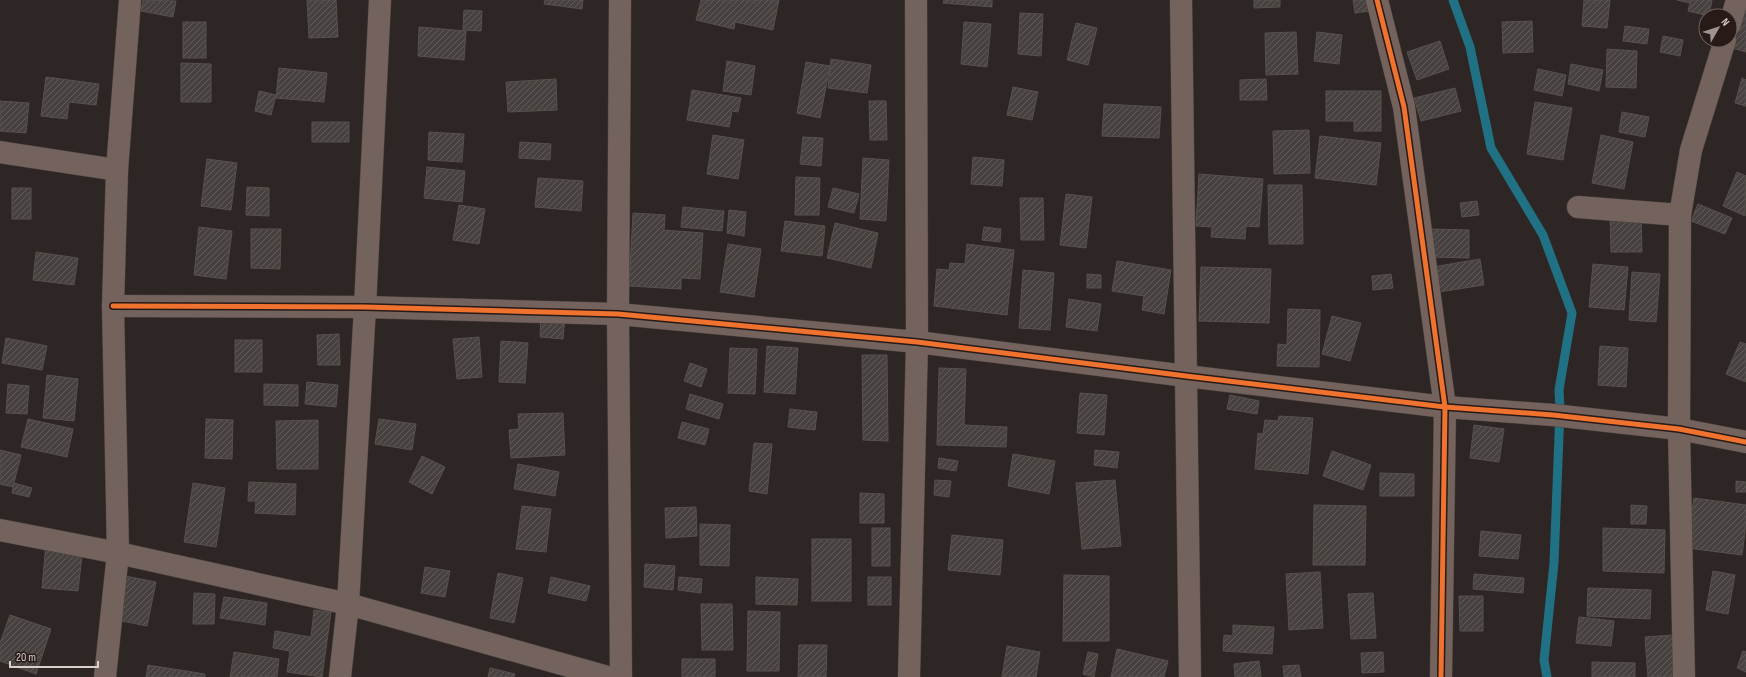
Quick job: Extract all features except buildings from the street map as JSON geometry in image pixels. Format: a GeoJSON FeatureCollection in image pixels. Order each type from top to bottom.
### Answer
{"type":"FeatureCollection","features":[{"type":"Feature","properties":{"kind":"street"},"geometry":{"type":"LineString","coordinates":[[105,677],[118,553],[112,306],[117,170],[130,0]]}},
{"type":"Feature","properties":{"kind":"street"},"geometry":{"type":"LineString","coordinates":[[340,677],[348,604],[365,307],[380,0]]}},
{"type":"Feature","properties":{"kind":"street"},"geometry":{"type":"LineString","coordinates":[[620,0],[618,314],[621,677]]}},
{"type":"Feature","properties":{"kind":"street"},"geometry":{"type":"LineString","coordinates":[[909,677],[917,342],[916,0]]}},
{"type":"Feature","properties":{"kind":"street"},"geometry":{"type":"LineString","coordinates":[[1181,0],[1190,677]]}},
{"type":"Feature","properties":{"kind":"street"},"geometry":{"type":"LineString","coordinates":[[1377,0],[1404,107],[1445,407],[1441,677]]}},
{"type":"Feature","properties":{"kind":"street"},"geometry":{"type":"LineString","coordinates":[[1684,677],[1679,429],[1680,215],[1691,150],[1723,48]]}},
{"type":"Feature","properties":{"kind":"street"},"geometry":{"type":"LineString","coordinates":[[0,152],[117,170]]}},
{"type":"Feature","properties":{"kind":"street"},"geometry":{"type":"LineString","coordinates":[[1578,207],[1680,215]]}},
{"type":"Feature","properties":{"kind":"street"},"geometry":{"type":"LineString","coordinates":[[112,306],[365,307],[618,314],[917,342],[1445,407],[1561,415],[1679,429],[1746,442]]}},
{"type":"Feature","properties":{"kind":"street"},"geometry":{"type":"LineString","coordinates":[[0,530],[118,553],[348,604],[608,677]]}},
{"type":"Feature","properties":{"kind":"waterway"},"geometry":{"type":"LineString","coordinates":[[1453,0],[1470,47],[1491,148],[1543,235],[1572,313],[1559,390],[1560,410],[1554,563],[1544,660],[1547,677]]}},
{"type":"Feature","properties":{"kind":"cycle path"},"geometry":{"type":"LineString","coordinates":[[1377,0],[1404,107],[1445,407],[1441,677]]}},
{"type":"Feature","properties":{"kind":"cycle path"},"geometry":{"type":"LineString","coordinates":[[113,306],[365,307],[618,314],[917,342],[1445,407],[1553,415],[1679,429],[1746,442]]}}]}
